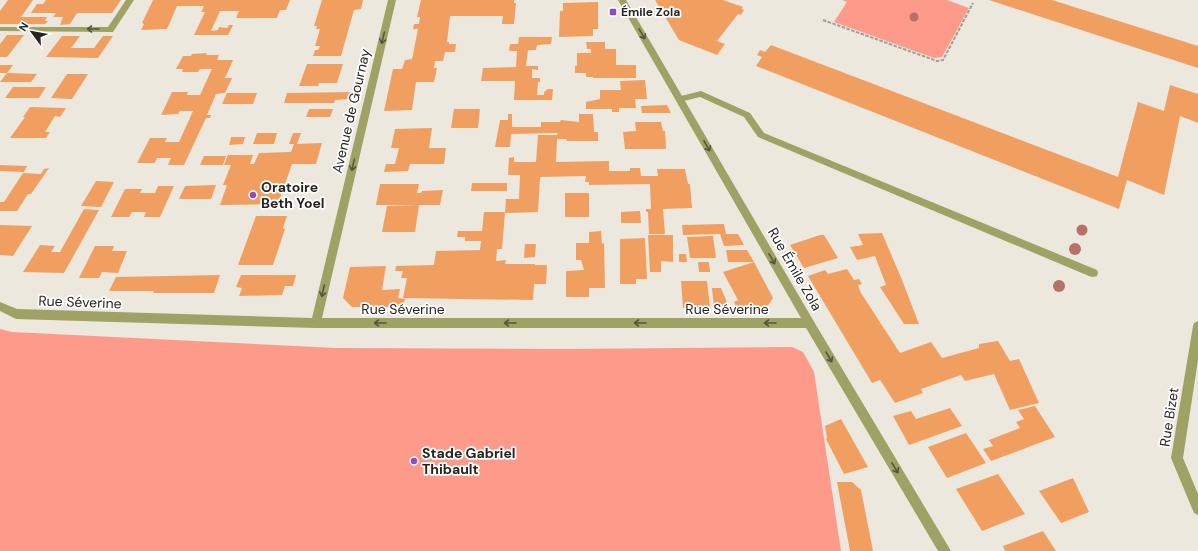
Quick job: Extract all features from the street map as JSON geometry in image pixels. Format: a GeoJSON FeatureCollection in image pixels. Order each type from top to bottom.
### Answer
{"type":"FeatureCollection","features":[{"type":"Feature","properties":{"kind":"street"},"geometry":{"type":"LineString","coordinates":[[0,29],[110,30],[130,0]]}},
{"type":"Feature","properties":{"kind":"street","name":"Avenue de Gournay"},"geometry":{"type":"LineString","coordinates":[[316,323],[392,0]]}},
{"type":"Feature","properties":{"kind":"street","name":"Rue Émile Zola"},"geometry":{"type":"LineString","coordinates":[[622,0],[809,323],[945,551]]}},
{"type":"Feature","properties":{"kind":"street"},"geometry":{"type":"LineString","coordinates":[[680,99],[701,94],[747,115],[761,135],[1093,274]]}},
{"type":"Feature","properties":{"kind":"street","name":"Rue Séverine"},"geometry":{"type":"LineString","coordinates":[[0,306],[16,314],[316,323],[809,323]]}},
{"type":"Feature","properties":{"kind":"street","name":"Rue Bizet"},"geometry":{"type":"LineString","coordinates":[[1198,326],[1178,458],[1198,509]]}},
{"type":"Feature","properties":{"kind":"path"},"geometry":{"type":"LineString","coordinates":[[824,20],[937,61],[943,60],[973,3]]}},
{"type":"Feature","properties":{"kind":"shaded area"},"geometry":{"type":"Polygon","coordinates":[[[842,0],[947,0],[969,8],[942,57],[934,58],[834,22],[847,2],[842,0]]]}},
{"type":"Feature","properties":{"kind":"shaded area","name":"Stade Gabriel Thibault"},"geometry":{"type":"Polygon","coordinates":[[[0,329],[12,332],[336,348],[564,349],[792,347],[803,352],[814,372],[841,551],[0,551],[0,329]]]}},
{"type":"Feature","properties":{"kind":"building"},"geometry":{"type":"Polygon","coordinates":[[[8,0],[33,0],[21,17],[47,17],[45,21],[48,21],[45,24],[0,24],[0,11],[8,0]]]}},
{"type":"Feature","properties":{"kind":"building"},"geometry":{"type":"Polygon","coordinates":[[[46,0],[121,0],[112,13],[77,13],[70,24],[60,25],[63,17],[53,17],[56,13],[31,13],[37,4],[43,4],[46,0]]]}},
{"type":"Feature","properties":{"kind":"building"},"geometry":{"type":"Polygon","coordinates":[[[153,0],[290,0],[286,10],[280,10],[277,18],[236,18],[239,11],[220,11],[211,31],[218,30],[219,27],[227,28],[229,25],[233,25],[228,35],[194,35],[205,12],[201,12],[204,6],[177,6],[167,29],[141,30],[144,24],[142,23],[153,0]]]}},
{"type":"Feature","properties":{"kind":"building"},"geometry":{"type":"Polygon","coordinates":[[[322,0],[363,0],[361,9],[354,10],[341,56],[313,56],[315,50],[318,50],[320,46],[315,46],[320,29],[316,29],[317,26],[314,26],[322,0]]]}},
{"type":"Feature","properties":{"kind":"building"},"geometry":{"type":"Polygon","coordinates":[[[421,0],[514,0],[514,3],[516,3],[514,24],[502,24],[503,16],[450,16],[447,42],[449,42],[449,44],[456,44],[455,52],[445,52],[443,61],[435,61],[434,68],[437,68],[434,82],[416,82],[412,110],[384,111],[393,69],[402,69],[405,60],[412,59],[418,29],[413,29],[414,24],[419,24],[420,17],[417,17],[421,0]]]}},
{"type":"Feature","properties":{"kind":"building"},"geometry":{"type":"Polygon","coordinates":[[[655,0],[723,0],[743,7],[742,9],[744,10],[741,15],[738,14],[717,41],[725,44],[717,55],[679,40],[655,0]]]}},
{"type":"Feature","properties":{"kind":"building"},"geometry":{"type":"Polygon","coordinates":[[[989,0],[1052,0],[1198,46],[1198,68],[989,0]]]}},
{"type":"Feature","properties":{"kind":"building"},"geometry":{"type":"Polygon","coordinates":[[[598,2],[598,29],[593,29],[593,36],[559,37],[560,11],[563,11],[563,3],[598,2]]]}},
{"type":"Feature","properties":{"kind":"building"},"geometry":{"type":"Polygon","coordinates":[[[7,35],[24,35],[7,57],[0,57],[0,44],[7,35]]]}},
{"type":"Feature","properties":{"kind":"building"},"geometry":{"type":"Polygon","coordinates":[[[62,36],[80,36],[71,48],[94,48],[103,36],[113,36],[98,58],[46,57],[62,36]]]}},
{"type":"Feature","properties":{"kind":"building"},"geometry":{"type":"Polygon","coordinates":[[[519,37],[552,37],[551,44],[537,45],[536,50],[528,50],[526,66],[538,66],[538,70],[532,69],[532,78],[540,78],[540,82],[538,82],[537,95],[544,95],[544,92],[548,89],[553,89],[552,100],[514,100],[515,81],[481,81],[483,68],[516,67],[517,51],[509,51],[510,44],[518,44],[519,37]]]}},
{"type":"Feature","properties":{"kind":"building"},"geometry":{"type":"Polygon","coordinates":[[[586,42],[605,42],[605,49],[616,49],[616,65],[636,65],[636,78],[593,78],[586,77],[586,73],[575,73],[575,66],[577,66],[577,53],[591,53],[591,49],[587,49],[586,42]]]}},
{"type":"Feature","properties":{"kind":"building"},"geometry":{"type":"Polygon","coordinates":[[[771,45],[1118,177],[1138,102],[1164,111],[1170,85],[1198,94],[1198,123],[1180,116],[1164,195],[1127,180],[1119,209],[756,66],[762,57],[757,55],[760,50],[765,52],[771,45]]]}},
{"type":"Feature","properties":{"kind":"building"},"geometry":{"type":"Polygon","coordinates":[[[207,53],[206,55],[219,55],[217,60],[233,60],[225,78],[232,78],[225,93],[216,94],[207,115],[211,115],[210,118],[206,118],[184,165],[168,165],[171,158],[157,158],[155,163],[137,163],[150,138],[167,138],[165,142],[179,142],[193,111],[180,111],[178,114],[161,115],[172,92],[188,92],[187,95],[200,95],[212,69],[200,69],[198,72],[182,72],[183,69],[176,69],[183,56],[207,53]]]}},
{"type":"Feature","properties":{"kind":"building"},"geometry":{"type":"Polygon","coordinates":[[[307,64],[343,64],[337,83],[319,83],[318,86],[299,86],[307,64]]]}},
{"type":"Feature","properties":{"kind":"building"},"geometry":{"type":"Polygon","coordinates":[[[0,65],[13,65],[7,73],[0,73],[0,65]]]}},
{"type":"Feature","properties":{"kind":"building"},"geometry":{"type":"Polygon","coordinates":[[[7,73],[37,74],[31,82],[0,82],[7,73]]]}},
{"type":"Feature","properties":{"kind":"building"},"geometry":{"type":"Polygon","coordinates":[[[67,74],[88,74],[72,99],[51,98],[67,74]]]}},
{"type":"Feature","properties":{"kind":"building"},"geometry":{"type":"Polygon","coordinates":[[[645,80],[647,99],[635,99],[636,108],[619,108],[619,112],[612,112],[612,109],[586,109],[586,102],[600,99],[600,90],[621,90],[620,81],[645,80]]]}},
{"type":"Feature","properties":{"kind":"building"},"geometry":{"type":"Polygon","coordinates":[[[13,87],[46,87],[39,98],[5,98],[13,87]]]}},
{"type":"Feature","properties":{"kind":"building"},"geometry":{"type":"Polygon","coordinates":[[[353,92],[351,99],[335,100],[334,103],[284,103],[287,93],[353,92]]]}},
{"type":"Feature","properties":{"kind":"building"},"geometry":{"type":"Polygon","coordinates":[[[227,93],[257,93],[253,104],[222,104],[227,93]]]}},
{"type":"Feature","properties":{"kind":"building"},"geometry":{"type":"Polygon","coordinates":[[[667,105],[671,113],[642,113],[641,106],[667,105]]]}},
{"type":"Feature","properties":{"kind":"building"},"geometry":{"type":"Polygon","coordinates":[[[30,107],[66,108],[60,117],[55,116],[45,132],[50,132],[46,138],[10,138],[25,117],[23,117],[30,107]]]}},
{"type":"Feature","properties":{"kind":"building"},"geometry":{"type":"Polygon","coordinates":[[[309,109],[333,109],[330,117],[306,117],[309,109]]]}},
{"type":"Feature","properties":{"kind":"building"},"geometry":{"type":"Polygon","coordinates":[[[454,109],[480,109],[478,128],[451,128],[454,109]]]}},
{"type":"Feature","properties":{"kind":"building"},"geometry":{"type":"Polygon","coordinates":[[[508,114],[512,114],[512,127],[541,127],[541,122],[560,122],[561,120],[579,122],[579,114],[593,114],[594,132],[598,132],[598,141],[566,141],[567,139],[557,139],[556,162],[609,161],[609,171],[630,171],[630,168],[640,168],[641,176],[658,176],[657,169],[685,169],[688,184],[690,184],[692,208],[663,209],[665,234],[649,234],[648,212],[646,212],[646,209],[651,209],[650,184],[589,185],[589,182],[585,182],[586,176],[540,177],[538,212],[505,213],[506,199],[519,199],[520,175],[508,175],[509,158],[514,157],[514,162],[536,162],[538,135],[557,135],[558,133],[511,134],[510,147],[495,147],[500,120],[508,120],[508,114]]]}},
{"type":"Feature","properties":{"kind":"building"},"geometry":{"type":"Polygon","coordinates":[[[635,122],[661,122],[663,131],[665,131],[666,149],[625,149],[623,132],[636,131],[635,122]]]}},
{"type":"Feature","properties":{"kind":"building"},"geometry":{"type":"Polygon","coordinates":[[[432,128],[429,148],[446,148],[444,164],[410,164],[408,171],[384,172],[386,164],[395,164],[399,148],[391,148],[395,129],[432,128]]]}},
{"type":"Feature","properties":{"kind":"building"},"geometry":{"type":"Polygon","coordinates":[[[257,133],[277,133],[274,144],[253,144],[257,133]]]}},
{"type":"Feature","properties":{"kind":"building"},"geometry":{"type":"Polygon","coordinates":[[[293,133],[301,133],[297,144],[322,143],[316,164],[292,164],[278,204],[220,205],[227,185],[223,185],[231,165],[224,165],[228,155],[253,155],[250,164],[254,164],[259,153],[291,152],[294,144],[289,144],[293,133]]]}},
{"type":"Feature","properties":{"kind":"building"},"geometry":{"type":"Polygon","coordinates":[[[231,137],[245,137],[243,144],[229,145],[231,137]]]}},
{"type":"Feature","properties":{"kind":"building"},"geometry":{"type":"Polygon","coordinates":[[[204,156],[226,156],[223,165],[200,165],[204,156]]]}},
{"type":"Feature","properties":{"kind":"building"},"geometry":{"type":"Polygon","coordinates":[[[0,165],[27,166],[24,172],[0,171],[0,165]]]}},
{"type":"Feature","properties":{"kind":"building"},"geometry":{"type":"Polygon","coordinates":[[[49,168],[31,194],[28,194],[17,211],[0,211],[0,202],[4,202],[23,173],[41,174],[44,169],[49,168]]]}},
{"type":"Feature","properties":{"kind":"building"},"geometry":{"type":"Polygon","coordinates":[[[96,181],[114,182],[101,207],[81,206],[96,181]]]}},
{"type":"Feature","properties":{"kind":"building"},"geometry":{"type":"Polygon","coordinates":[[[472,183],[507,183],[507,191],[471,191],[472,183]]]}},
{"type":"Feature","properties":{"kind":"building"},"geometry":{"type":"Polygon","coordinates":[[[380,184],[419,184],[417,193],[421,193],[422,191],[443,190],[440,205],[376,205],[380,184]]]}},
{"type":"Feature","properties":{"kind":"building"},"geometry":{"type":"Polygon","coordinates":[[[216,185],[211,199],[179,199],[185,186],[216,185]]]}},
{"type":"Feature","properties":{"kind":"building"},"geometry":{"type":"Polygon","coordinates":[[[158,186],[174,186],[160,217],[144,217],[146,212],[132,212],[129,217],[111,217],[125,189],[142,189],[140,193],[155,193],[158,186]]]}},
{"type":"Feature","properties":{"kind":"building"},"geometry":{"type":"Polygon","coordinates":[[[565,193],[589,193],[589,217],[565,217],[565,193]]]}},
{"type":"Feature","properties":{"kind":"building"},"geometry":{"type":"Polygon","coordinates":[[[419,205],[415,232],[382,232],[387,206],[419,205]]]}},
{"type":"Feature","properties":{"kind":"building"},"geometry":{"type":"Polygon","coordinates":[[[84,209],[99,210],[64,273],[23,272],[40,245],[55,246],[51,252],[60,252],[84,209]]]}},
{"type":"Feature","properties":{"kind":"building"},"geometry":{"type":"Polygon","coordinates":[[[640,211],[641,223],[621,223],[621,212],[640,211]]]}},
{"type":"Feature","properties":{"kind":"building"},"geometry":{"type":"Polygon","coordinates":[[[484,212],[505,212],[502,249],[497,249],[496,261],[506,260],[505,264],[547,265],[546,284],[534,284],[533,300],[403,298],[407,278],[401,278],[403,271],[395,271],[396,266],[434,265],[436,251],[480,250],[481,241],[465,241],[465,237],[457,237],[458,231],[482,231],[484,212]]]}},
{"type":"Feature","properties":{"kind":"building"},"geometry":{"type":"Polygon","coordinates":[[[256,216],[287,216],[283,228],[285,229],[273,265],[238,265],[256,216]]]}},
{"type":"Feature","properties":{"kind":"building"},"geometry":{"type":"Polygon","coordinates":[[[724,224],[726,234],[738,234],[744,245],[724,246],[720,234],[683,235],[682,225],[724,224]]]}},
{"type":"Feature","properties":{"kind":"building"},"geometry":{"type":"Polygon","coordinates":[[[0,225],[32,226],[13,256],[0,255],[0,225]]]}},
{"type":"Feature","properties":{"kind":"building"},"geometry":{"type":"Polygon","coordinates":[[[601,231],[602,244],[604,243],[605,288],[589,288],[589,297],[566,297],[566,271],[584,270],[581,260],[576,260],[576,243],[589,243],[589,232],[601,231]]]}},
{"type":"Feature","properties":{"kind":"building"},"geometry":{"type":"Polygon","coordinates":[[[882,233],[919,324],[904,324],[880,287],[886,285],[875,256],[857,260],[850,247],[863,245],[858,234],[882,233]]]}},
{"type":"Feature","properties":{"kind":"building"},"geometry":{"type":"Polygon","coordinates":[[[648,235],[673,235],[673,262],[661,261],[661,272],[650,272],[648,235]]]}},
{"type":"Feature","properties":{"kind":"building"},"geometry":{"type":"Polygon","coordinates":[[[824,235],[838,258],[804,268],[790,245],[824,235]]]}},
{"type":"Feature","properties":{"kind":"building"},"geometry":{"type":"Polygon","coordinates":[[[713,236],[716,258],[690,258],[687,237],[713,236]]]}},
{"type":"Feature","properties":{"kind":"building"},"geometry":{"type":"Polygon","coordinates":[[[645,238],[647,279],[636,279],[636,284],[620,284],[620,239],[645,238]]]}},
{"type":"Feature","properties":{"kind":"building"},"geometry":{"type":"Polygon","coordinates":[[[525,244],[536,244],[535,257],[524,258],[525,244]]]}},
{"type":"Feature","properties":{"kind":"building"},"geometry":{"type":"Polygon","coordinates":[[[95,246],[114,246],[112,251],[127,251],[118,273],[102,272],[99,278],[79,278],[95,246]]]}},
{"type":"Feature","properties":{"kind":"building"},"geometry":{"type":"Polygon","coordinates":[[[726,250],[747,250],[754,262],[728,262],[726,250]]]}},
{"type":"Feature","properties":{"kind":"building"},"geometry":{"type":"Polygon","coordinates":[[[679,254],[686,254],[687,262],[679,262],[679,254]]]}},
{"type":"Feature","properties":{"kind":"building"},"geometry":{"type":"Polygon","coordinates":[[[698,262],[709,262],[710,272],[699,272],[698,262]]]}},
{"type":"Feature","properties":{"kind":"building"},"geometry":{"type":"Polygon","coordinates":[[[754,262],[773,298],[767,307],[736,307],[734,302],[738,300],[723,272],[754,262]]]}},
{"type":"Feature","properties":{"kind":"building"},"geometry":{"type":"Polygon","coordinates":[[[386,266],[382,290],[400,289],[398,298],[405,299],[403,307],[352,307],[343,298],[350,267],[386,266]]]}},
{"type":"Feature","properties":{"kind":"building"},"geometry":{"type":"Polygon","coordinates":[[[847,269],[854,280],[859,279],[862,284],[858,285],[861,293],[900,353],[931,342],[942,358],[979,348],[979,344],[998,341],[1010,361],[1019,359],[1039,403],[1010,410],[994,374],[965,381],[961,375],[921,389],[923,393],[895,403],[880,380],[872,383],[808,276],[825,270],[828,274],[847,269]]]}},
{"type":"Feature","properties":{"kind":"building"},"geometry":{"type":"Polygon","coordinates":[[[220,275],[214,293],[109,291],[116,277],[220,275]]]}},
{"type":"Feature","properties":{"kind":"building"},"geometry":{"type":"Polygon","coordinates":[[[241,275],[296,275],[293,286],[285,286],[282,295],[239,296],[242,288],[236,287],[241,275]]]}},
{"type":"Feature","properties":{"kind":"building"},"geometry":{"type":"Polygon","coordinates":[[[681,281],[707,281],[710,308],[683,308],[681,281]]]}},
{"type":"Feature","properties":{"kind":"building"},"geometry":{"type":"Polygon","coordinates":[[[712,288],[721,288],[729,307],[714,307],[712,288]]]}},
{"type":"Feature","properties":{"kind":"building"},"geometry":{"type":"Polygon","coordinates":[[[1035,406],[1055,437],[991,461],[983,449],[993,446],[989,440],[1020,428],[1016,422],[1024,419],[1018,410],[1035,406]]]}},
{"type":"Feature","properties":{"kind":"building"},"geometry":{"type":"Polygon","coordinates":[[[950,408],[962,426],[909,445],[893,416],[911,411],[916,419],[950,408]]]}},
{"type":"Feature","properties":{"kind":"building"},"geometry":{"type":"Polygon","coordinates":[[[841,419],[868,467],[844,474],[826,439],[825,426],[841,419]]]}},
{"type":"Feature","properties":{"kind":"building"},"geometry":{"type":"Polygon","coordinates":[[[966,433],[986,463],[947,478],[928,447],[966,433]]]}},
{"type":"Feature","properties":{"kind":"building"},"geometry":{"type":"Polygon","coordinates":[[[998,474],[1025,514],[982,531],[956,489],[998,474]]]}},
{"type":"Feature","properties":{"kind":"building"},"geometry":{"type":"Polygon","coordinates":[[[1073,478],[1089,512],[1061,523],[1039,491],[1073,478]]]}},
{"type":"Feature","properties":{"kind":"building"},"geometry":{"type":"Polygon","coordinates":[[[837,482],[852,482],[861,490],[873,551],[850,551],[837,482]]]}},
{"type":"Feature","properties":{"kind":"building"},"geometry":{"type":"Polygon","coordinates":[[[1043,531],[1056,551],[1005,551],[1003,546],[1043,531]]]}},
{"type":"Feature","properties":{"kind":"place","name":"Émile Zola"},"geometry":{"type":"Point","coordinates":[613,12]}},
{"type":"Feature","properties":{"kind":"place","name":"Oratoire Beth Yoel"},"geometry":{"type":"Point","coordinates":[253,195]}},
{"type":"Feature","properties":{"kind":"place","name":"Stade Gabriel Thibault"},"geometry":{"type":"Point","coordinates":[414,461]}}]}
